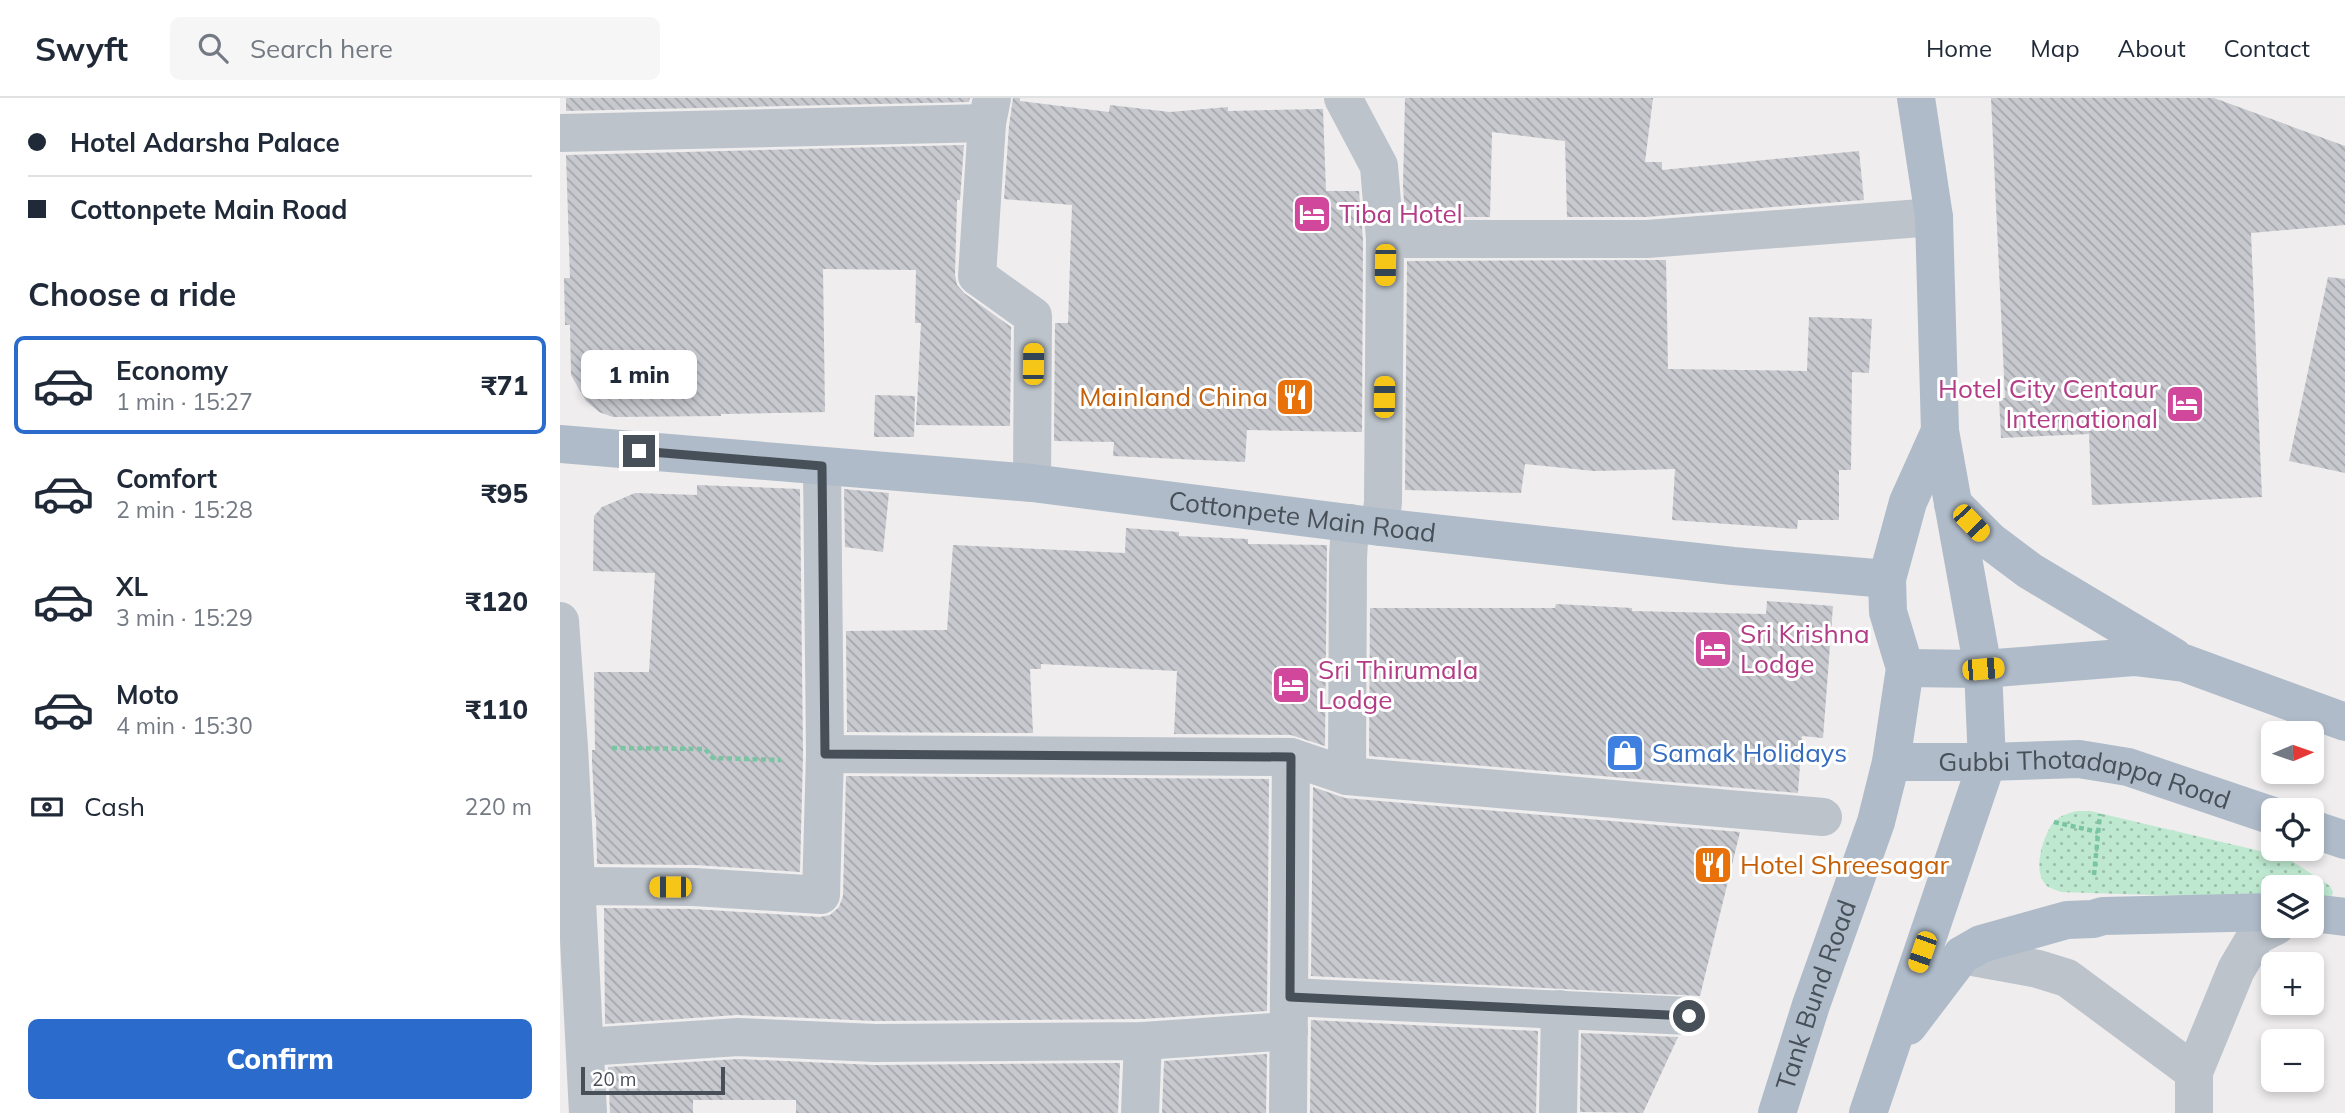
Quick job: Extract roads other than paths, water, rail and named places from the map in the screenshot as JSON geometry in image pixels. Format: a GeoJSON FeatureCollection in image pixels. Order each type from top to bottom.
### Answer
{"type":"FeatureCollection","features":[{"type":"Feature","properties":{"kind":"main road"},"geometry":{"type":"LineString","coordinates":[[1868,1113],[1987,762],[1983,669],[1940,431],[1934,217],[1916,98]]}},
{"type":"Feature","properties":{"kind":"main road"},"geometry":{"type":"LineString","coordinates":[[1940,431],[1908,502],[1887,579],[1888,612],[1905,668],[1983,669],[2120,657],[2184,663]]}},
{"type":"Feature","properties":{"kind":"main road","name":"Cottonpete Main Road"},"geometry":{"type":"LineString","coordinates":[[560,444],[1032,483],[1365,525],[1733,566],[1887,579]]}},
{"type":"Feature","properties":{"kind":"main road"},"geometry":{"type":"LineString","coordinates":[[1953,503],[1990,541],[2030,571],[2184,663],[2345,722]]}},
{"type":"Feature","properties":{"kind":"main road","name":"Tank Bund Road"},"geometry":{"type":"LineString","coordinates":[[1777,1113],[1811,1005],[1876,822],[1891,762],[1905,668]]}},
{"type":"Feature","properties":{"kind":"main road","name":"Gubbi Thotadappa Road"},"geometry":{"type":"LineString","coordinates":[[1891,762],[2079,759],[2128,767],[2261,812]]}},
{"type":"Feature","properties":{"kind":"main road"},"geometry":{"type":"LineString","coordinates":[[2324,833],[2345,840]]}},
{"type":"Feature","properties":{"kind":"main road"},"geometry":{"type":"LineString","coordinates":[[1887,1053],[1962,955],[1981,944],[2067,920],[2103,916],[2261,912]]}},
{"type":"Feature","properties":{"kind":"main road"},"geometry":{"type":"LineString","coordinates":[[2324,915],[2345,918]]}},
{"type":"Feature","properties":{"kind":"street"},"geometry":{"type":"LineString","coordinates":[[1343,98],[1379,166],[1385,239],[1383,502],[1365,525],[1348,776]]}},
{"type":"Feature","properties":{"kind":"street"},"geometry":{"type":"LineString","coordinates":[[560,132],[989,110],[977,276],[1033,316],[1032,483]]}},
{"type":"Feature","properties":{"kind":"street"},"geometry":{"type":"LineString","coordinates":[[1385,239],[1647,239],[1934,217]]}},
{"type":"Feature","properties":{"kind":"street"},"geometry":{"type":"LineString","coordinates":[[575,886],[694,887],[821,895],[825,758],[822,466]]}},
{"type":"Feature","properties":{"kind":"street"},"geometry":{"type":"LineString","coordinates":[[560,621],[585,1046],[579,1109]]}},
{"type":"Feature","properties":{"kind":"street"},"geometry":{"type":"LineString","coordinates":[[825,758],[1291,757],[1348,776],[1823,817]]}},
{"type":"Feature","properties":{"kind":"street"},"geometry":{"type":"LineString","coordinates":[[1288,1113],[1291,757]]}},
{"type":"Feature","properties":{"kind":"street"},"geometry":{"type":"LineString","coordinates":[[2194,1113],[2193,1072],[2236,970],[2256,936],[2261,934]]}},
{"type":"Feature","properties":{"kind":"street"},"geometry":{"type":"LineString","coordinates":[[1962,955],[2038,969],[2067,978],[2193,1072]]}},
{"type":"Feature","properties":{"kind":"street"},"geometry":{"type":"LineString","coordinates":[[585,1046],[738,1037],[875,1044],[1143,1041],[1289,1014],[1560,1009],[1689,1016]]}},
{"type":"Feature","properties":{"kind":"street"},"geometry":{"type":"LineString","coordinates":[[1558,1113],[1560,1009]]}},
{"type":"Feature","properties":{"kind":"street"},"geometry":{"type":"LineString","coordinates":[[1140,1113],[1143,1041]]}},
{"type":"Feature","properties":{"kind":"place","name":"Tiba Hotel"},"geometry":{"type":"Point","coordinates":[1312,214]}},
{"type":"Feature","properties":{"kind":"place","name":"Mainland China"},"geometry":{"type":"Point","coordinates":[1295,397]}},
{"type":"Feature","properties":{"kind":"place","name":"Hotel City Centaur International"},"geometry":{"type":"Point","coordinates":[2185,404]}},
{"type":"Feature","properties":{"kind":"place","name":"Sri Krishna Lodge"},"geometry":{"type":"Point","coordinates":[1713,649]}},
{"type":"Feature","properties":{"kind":"place","name":"Sri Thirumala Lodge"},"geometry":{"type":"Point","coordinates":[1291,685]}},
{"type":"Feature","properties":{"kind":"place","name":"Samak Holidays"},"geometry":{"type":"Point","coordinates":[1625,753]}},
{"type":"Feature","properties":{"kind":"place","name":"Hotel Shreesagar"},"geometry":{"type":"Point","coordinates":[1713,865]}}]}
